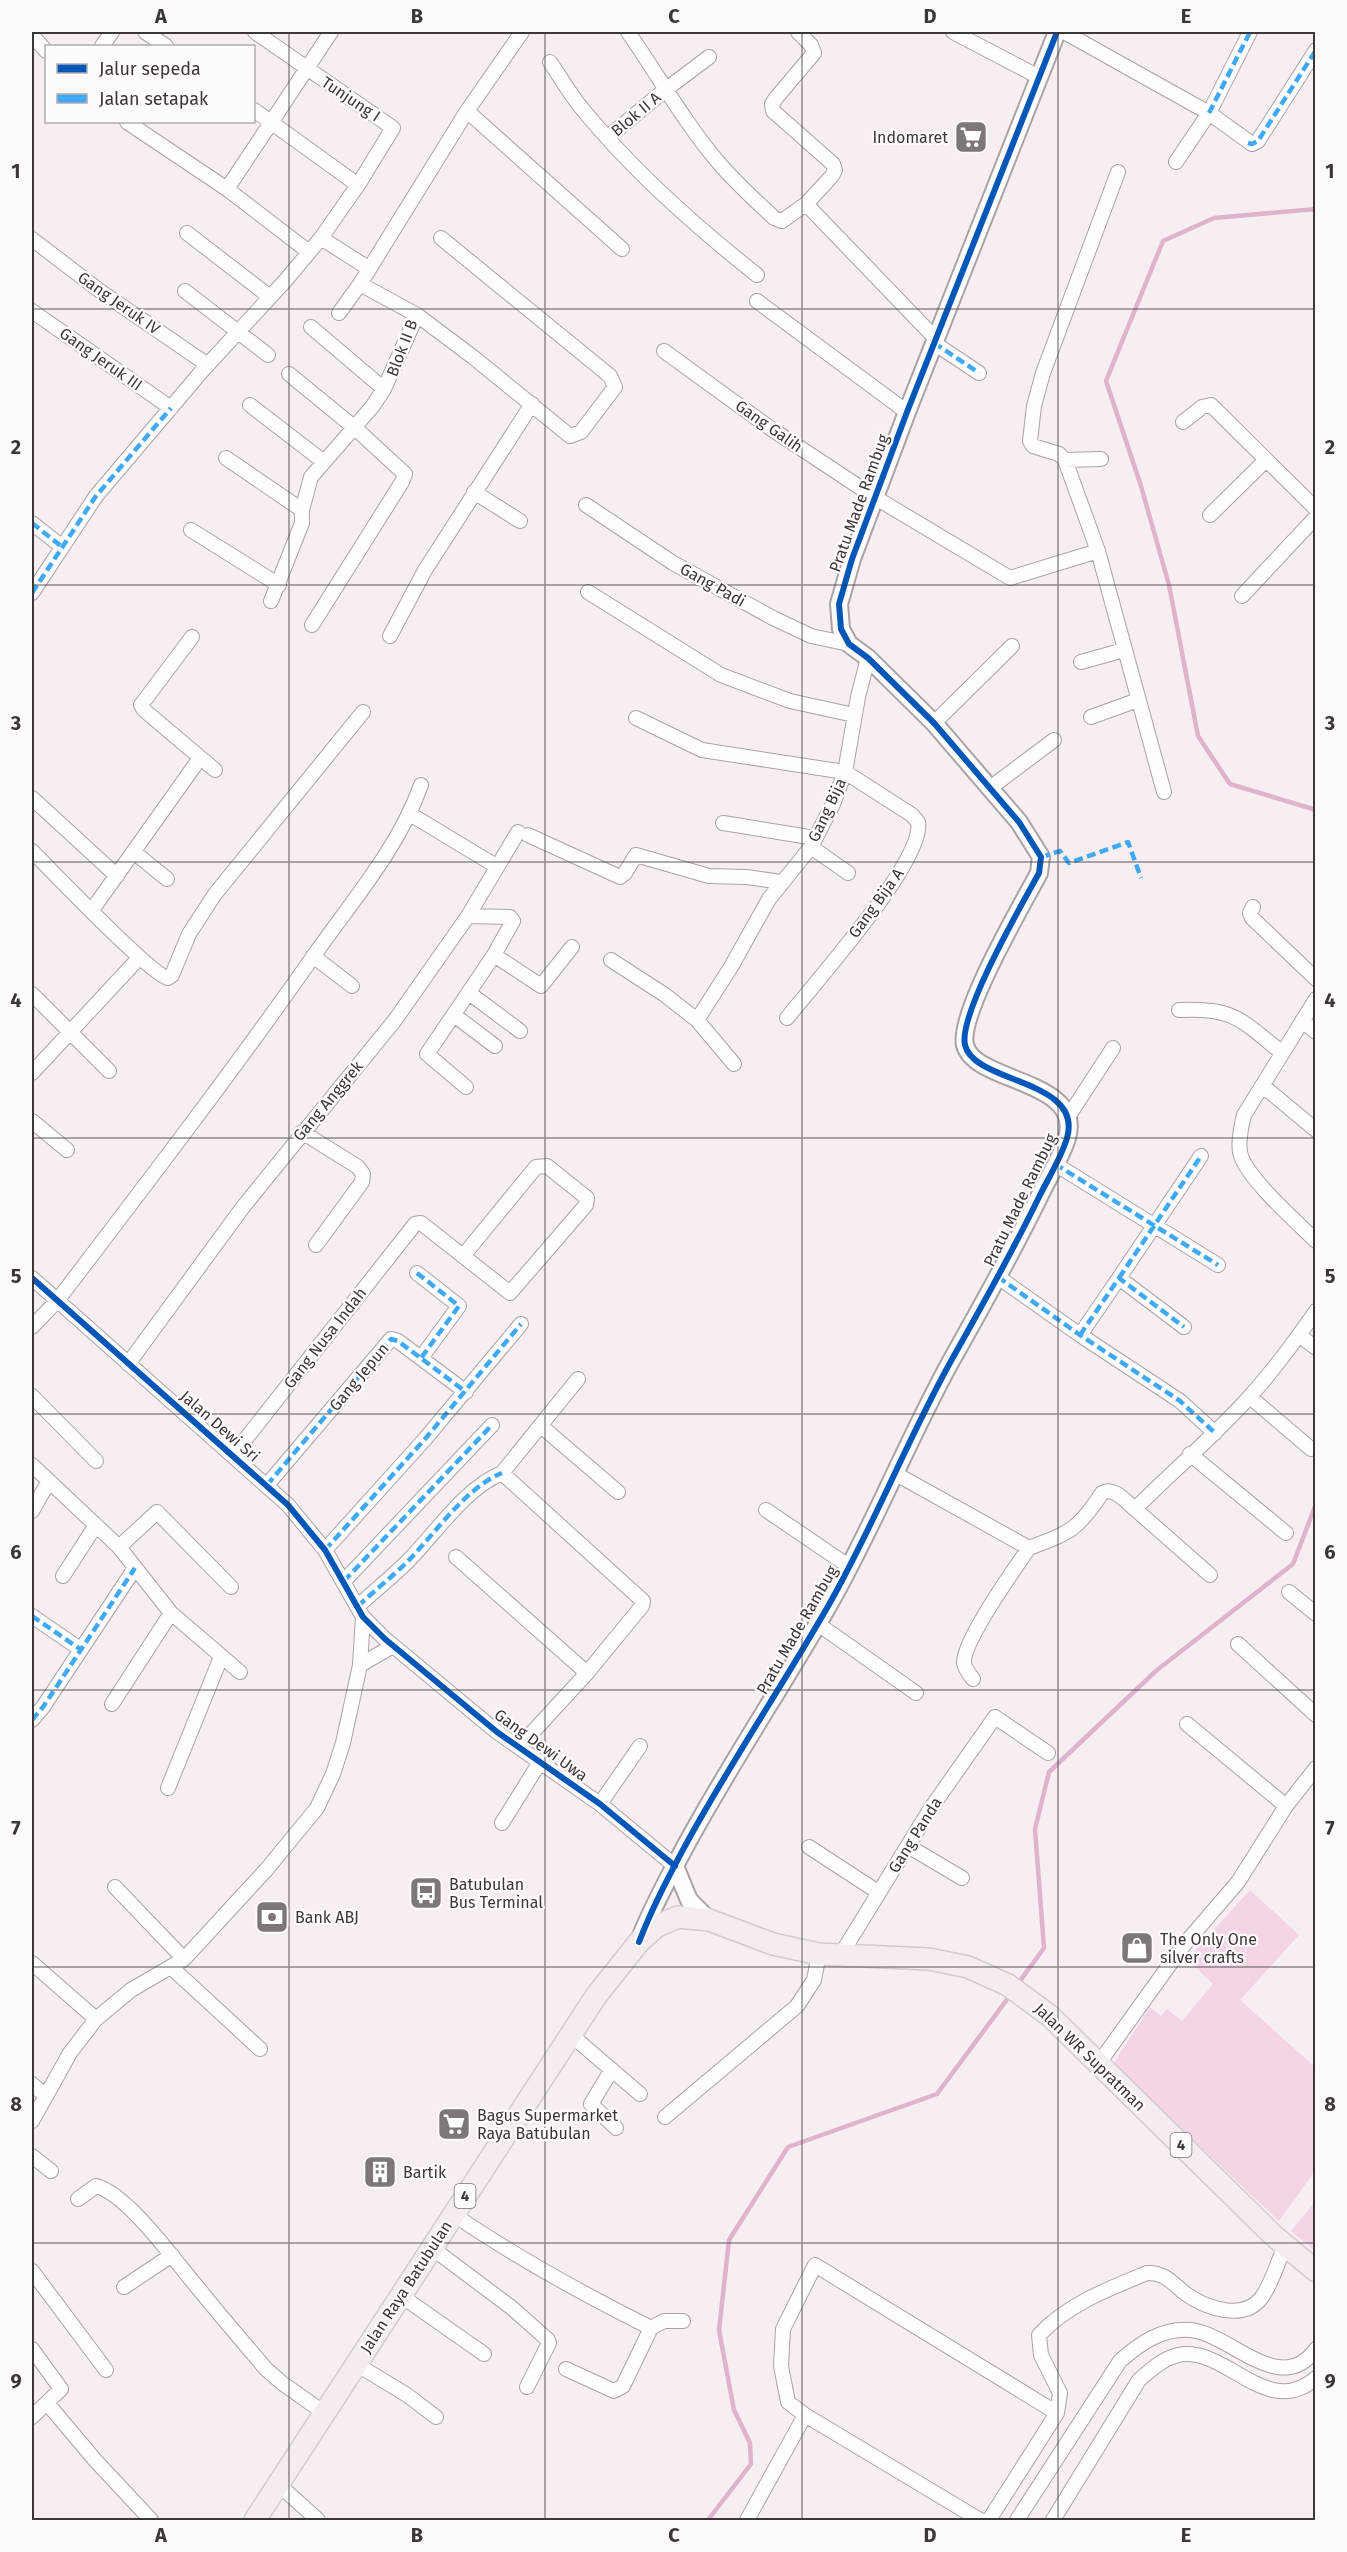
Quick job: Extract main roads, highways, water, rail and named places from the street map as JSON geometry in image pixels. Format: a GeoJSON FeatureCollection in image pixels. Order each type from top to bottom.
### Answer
{"type":"FeatureCollection","features":[{"type":"Feature","properties":{"kind":"highway","name":"Jalan Raya Batubulan"},"geometry":{"type":"LineString","coordinates":[[255,2520],[570,2035],[626,1955],[650,1932],[669,1920],[678,1917],[709,1920]]}},
{"type":"Feature","properties":{"kind":"highway","name":"Jalan WR Supratman"},"geometry":{"type":"LineString","coordinates":[[709,1920],[773,1944],[819,1954],[929,1959],[968,1967],[1008,1984],[1050,2016],[1285,2246],[1316,2271]]}},
{"type":"Feature","properties":{"kind":"waterway"},"geometry":{"type":"LineString","coordinates":[[1316,209],[1214,218],[1163,241],[1106,381],[1141,486],[1169,585],[1198,736],[1230,784],[1316,810]]}},
{"type":"Feature","properties":{"kind":"waterway"},"geometry":{"type":"LineString","coordinates":[[1017,1985],[1044,1948],[1035,1829],[1049,1772],[1157,1670],[1293,1564],[1316,1504]]}},
{"type":"Feature","properties":{"kind":"waterway"},"geometry":{"type":"LineString","coordinates":[[708,2520],[751,2464],[750,2443],[734,2410],[719,2330],[729,2240],[788,2147],[937,2094],[1011,1994]]}},
{"type":"Feature","properties":{"kind":"place","name":"Indomaret"},"geometry":{"type":"Point","coordinates":[971,137]}},
{"type":"Feature","properties":{"kind":"place","name":"Batubulan Bus Terminal"},"geometry":{"type":"Point","coordinates":[426,1893]}},
{"type":"Feature","properties":{"kind":"place","name":"Bank ABJ"},"geometry":{"type":"Point","coordinates":[272,1917]}},
{"type":"Feature","properties":{"kind":"place","name":"The Only One silver crafts"},"geometry":{"type":"Point","coordinates":[1137,1948]}},
{"type":"Feature","properties":{"kind":"place","name":"Bagus Supermarket Raya Batubulan"},"geometry":{"type":"Point","coordinates":[454,2124]}},
{"type":"Feature","properties":{"kind":"place","name":"Bartik"},"geometry":{"type":"Point","coordinates":[380,2172]}}]}
